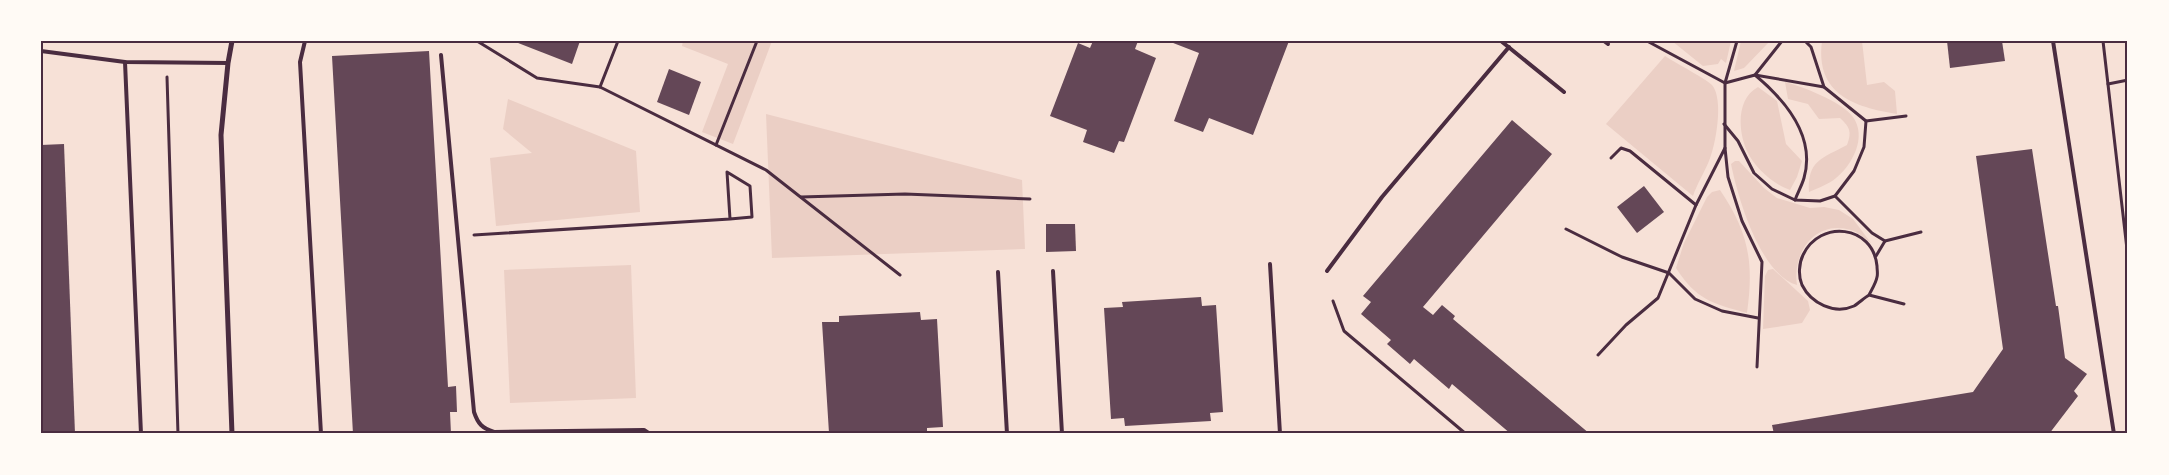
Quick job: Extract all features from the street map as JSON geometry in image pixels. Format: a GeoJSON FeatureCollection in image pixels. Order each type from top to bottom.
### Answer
{"type":"FeatureCollection","features":[{"type":"Feature","properties":{"kind":"street"},"geometry":{"type":"LineString","coordinates":[[232,41],[221,134],[232,434]]}},
{"type":"Feature","properties":{"kind":"lane"},"geometry":{"type":"LineString","coordinates":[[305,41],[300,62],[321,434]]}},
{"type":"Feature","properties":{"kind":"lane"},"geometry":{"type":"LineString","coordinates":[[1502,41],[1564,92]]}},
{"type":"Feature","properties":{"kind":"lane"},"geometry":{"type":"LineString","coordinates":[[2053,41],[2114,434]]}},
{"type":"Feature","properties":{"kind":"lane"},"geometry":{"type":"LineString","coordinates":[[1327,271],[1382,198],[1509,47]]}},
{"type":"Feature","properties":{"kind":"lane"},"geometry":{"type":"LineString","coordinates":[[41,51],[125,62],[168,64],[228,63]]}},
{"type":"Feature","properties":{"kind":"lane"},"geometry":{"type":"LineString","coordinates":[[441,54],[474,412],[477,422],[483,428],[494,432],[644,430],[650,434]]}},
{"type":"Feature","properties":{"kind":"lane"},"geometry":{"type":"LineString","coordinates":[[125,62],[141,434]]}},
{"type":"Feature","properties":{"kind":"lane"},"geometry":{"type":"LineString","coordinates":[[1270,264],[1280,434]]}},
{"type":"Feature","properties":{"kind":"lane"},"geometry":{"type":"LineString","coordinates":[[1053,271],[1062,434]]}},
{"type":"Feature","properties":{"kind":"lane"},"geometry":{"type":"LineString","coordinates":[[998,272],[1007,434]]}},
{"type":"Feature","properties":{"kind":"path"},"geometry":{"type":"LineString","coordinates":[[477,41],[537,78],[600,86],[766,170],[900,275]]}},
{"type":"Feature","properties":{"kind":"path"},"geometry":{"type":"LineString","coordinates":[[600,86],[618,41]]}},
{"type":"Feature","properties":{"kind":"path"},"geometry":{"type":"LineString","coordinates":[[716,144],[756,41]]}},
{"type":"Feature","properties":{"kind":"path"},"geometry":{"type":"LineString","coordinates":[[1647,41],[1725,83],[1755,75],[1824,87],[1866,121],[1906,116]]}},
{"type":"Feature","properties":{"kind":"path"},"geometry":{"type":"LineString","coordinates":[[1737,41],[1725,83],[1725,148],[1728,177],[1742,221],[1762,262],[1757,367]]}},
{"type":"Feature","properties":{"kind":"path"},"geometry":{"type":"LineString","coordinates":[[1755,75],[1782,41]]}},
{"type":"Feature","properties":{"kind":"path"},"geometry":{"type":"LineString","coordinates":[[1805,41],[1811,47],[1824,87]]}},
{"type":"Feature","properties":{"kind":"path"},"geometry":{"type":"LineString","coordinates":[[2103,41],[2128,258]]}},
{"type":"Feature","properties":{"kind":"path"},"geometry":{"type":"LineString","coordinates":[[168,64],[166,89],[178,434]]}},
{"type":"Feature","properties":{"kind":"path"},"geometry":{"type":"LineString","coordinates":[[1755,75],[1777,93],[1792,112],[1806,144],[1805,177],[1795,200]]}},
{"type":"Feature","properties":{"kind":"path"},"geometry":{"type":"LineString","coordinates":[[2108,84],[2128,80]]}},
{"type":"Feature","properties":{"kind":"path"},"geometry":{"type":"LineString","coordinates":[[1724,124],[1738,141],[1754,173],[1772,188],[1795,200],[1820,201],[1835,196],[1854,171],[1864,146],[1866,121]]}},
{"type":"Feature","properties":{"kind":"path"},"geometry":{"type":"LineString","coordinates":[[1611,158],[1622,148],[1630,151],[1696,204]]}},
{"type":"Feature","properties":{"kind":"path"},"geometry":{"type":"LineString","coordinates":[[1598,354],[1626,325],[1658,298],[1696,204],[1725,148]]}},
{"type":"Feature","properties":{"kind":"path"},"geometry":{"type":"LineString","coordinates":[[481,235],[730,219],[752,217],[750,186],[728,172],[730,219]]}},
{"type":"Feature","properties":{"kind":"path"},"geometry":{"type":"LineString","coordinates":[[801,197],[904,194],[1030,199]]}},
{"type":"Feature","properties":{"kind":"path"},"geometry":{"type":"LineString","coordinates":[[1835,196],[1872,233],[1885,241]]}},
{"type":"Feature","properties":{"kind":"path"},"geometry":{"type":"LineString","coordinates":[[1566,229],[1622,257],[1669,272],[1695,299],[1722,311],[1758,318]]}},
{"type":"Feature","properties":{"kind":"path"},"geometry":{"type":"LineString","coordinates":[[1845,231],[1864,239],[1876,256],[1878,276],[1869,295],[1853,307],[1832,309],[1814,300],[1802,284],[1800,263],[1808,245],[1825,233],[1845,231]]}},
{"type":"Feature","properties":{"kind":"path"},"geometry":{"type":"LineString","coordinates":[[1876,256],[1885,241],[1920,232]]}},
{"type":"Feature","properties":{"kind":"path"},"geometry":{"type":"LineString","coordinates":[[1869,295],[1904,304]]}},
{"type":"Feature","properties":{"kind":"path"},"geometry":{"type":"LineString","coordinates":[[1333,301],[1344,331],[1466,434]]}},
{"type":"Feature","properties":{"kind":"shaded area"},"geometry":{"type":"Polygon","coordinates":[[[683,41],[772,41],[733,144],[702,132],[728,64],[682,46],[683,41]]]}},
{"type":"Feature","properties":{"kind":"shaded area"},"geometry":{"type":"Polygon","coordinates":[[[1672,41],[1731,41],[1726,63],[1721,59],[1718,64],[1703,66],[1672,41]]]}},
{"type":"Feature","properties":{"kind":"shaded area"},"geometry":{"type":"Polygon","coordinates":[[[1741,41],[1770,41],[1744,68],[1734,71],[1741,41]]]}},
{"type":"Feature","properties":{"kind":"shaded area"},"geometry":{"type":"Polygon","coordinates":[[[1822,41],[1862,41],[1867,85],[1884,82],[1895,91],[1897,114],[1853,102],[1831,86],[1821,59],[1822,41]]]}},
{"type":"Feature","properties":{"kind":"shaded area"},"geometry":{"type":"Polygon","coordinates":[[[1665,56],[1712,85],[1718,100],[1718,122],[1714,144],[1709,161],[1693,196],[1606,124],[1665,56]]]}},
{"type":"Feature","properties":{"kind":"shaded area"},"geometry":{"type":"Polygon","coordinates":[[[1785,82],[1811,91],[1840,105],[1853,117],[1859,133],[1856,150],[1848,165],[1833,180],[1809,192],[1809,181],[1814,166],[1824,157],[1847,145],[1849,130],[1840,118],[1819,119],[1808,104],[1788,99],[1785,82]]]}},
{"type":"Feature","properties":{"kind":"shaded area"},"geometry":{"type":"Polygon","coordinates":[[[1758,87],[1777,101],[1786,144],[1802,161],[1790,190],[1771,180],[1759,169],[1750,157],[1744,143],[1741,125],[1742,107],[1751,92],[1758,87]]]}},
{"type":"Feature","properties":{"kind":"shaded area"},"geometry":{"type":"Polygon","coordinates":[[[508,99],[636,151],[640,212],[496,226],[490,158],[532,153],[503,129],[508,99]]]}},
{"type":"Feature","properties":{"kind":"shaded area"},"geometry":{"type":"Polygon","coordinates":[[[766,114],[1022,180],[1025,249],[772,258],[766,114]]]}},
{"type":"Feature","properties":{"kind":"shaded area"},"geometry":{"type":"Polygon","coordinates":[[[1739,161],[1764,188],[1777,198],[1810,208],[1824,207],[1839,210],[1853,219],[1871,243],[1851,230],[1827,229],[1809,241],[1802,251],[1796,273],[1797,285],[1784,278],[1772,266],[1762,251],[1745,214],[1731,164],[1739,161]]]}},
{"type":"Feature","properties":{"kind":"shaded area"},"geometry":{"type":"Polygon","coordinates":[[[1720,190],[1737,220],[1747,248],[1750,278],[1747,313],[1714,303],[1698,294],[1676,268],[1684,243],[1707,197],[1712,192],[1720,190]]]}},
{"type":"Feature","properties":{"kind":"shaded area"},"geometry":{"type":"Polygon","coordinates":[[[631,265],[636,398],[510,403],[504,270],[631,265]]]}},
{"type":"Feature","properties":{"kind":"shaded area"},"geometry":{"type":"Polygon","coordinates":[[[1773,269],[1808,301],[1810,310],[1802,323],[1763,329],[1765,276],[1768,270],[1773,269]]]}},
{"type":"Feature","properties":{"kind":"building"},"geometry":{"type":"Polygon","coordinates":[[[513,41],[580,41],[572,64],[513,41]]]}},
{"type":"Feature","properties":{"kind":"building"},"geometry":{"type":"Polygon","coordinates":[[[1093,41],[1138,41],[1135,49],[1156,58],[1124,142],[1119,141],[1114,153],[1083,142],[1087,130],[1050,116],[1078,43],[1090,48],[1093,41]]]}},
{"type":"Feature","properties":{"kind":"building"},"geometry":{"type":"Polygon","coordinates":[[[1168,41],[1289,41],[1253,135],[1209,118],[1203,132],[1174,121],[1199,53],[1168,41]]]}},
{"type":"Feature","properties":{"kind":"building"},"geometry":{"type":"Polygon","coordinates":[[[1947,41],[2002,41],[2005,61],[1950,68],[1947,41]]]}},
{"type":"Feature","properties":{"kind":"building"},"geometry":{"type":"Polygon","coordinates":[[[429,51],[448,387],[456,386],[457,412],[450,412],[451,434],[353,434],[332,56],[429,51]]]}},
{"type":"Feature","properties":{"kind":"building"},"geometry":{"type":"Polygon","coordinates":[[[669,69],[701,82],[689,115],[657,102],[669,69]]]}},
{"type":"Feature","properties":{"kind":"building"},"geometry":{"type":"Polygon","coordinates":[[[1512,120],[1552,154],[1423,307],[1433,315],[1442,305],[1455,316],[1453,319],[1590,434],[1511,434],[1452,384],[1449,389],[1414,359],[1410,364],[1387,344],[1391,340],[1361,314],[1371,302],[1363,296],[1512,120]]]}},
{"type":"Feature","properties":{"kind":"building"},"geometry":{"type":"Polygon","coordinates":[[[64,144],[75,434],[41,434],[41,145],[64,144]]]}},
{"type":"Feature","properties":{"kind":"building"},"geometry":{"type":"Polygon","coordinates":[[[2032,149],[2065,358],[2087,374],[2074,391],[2078,396],[2049,434],[1774,434],[1772,425],[1973,392],[2003,349],[1976,156],[2032,149]]]}},
{"type":"Feature","properties":{"kind":"building"},"geometry":{"type":"Polygon","coordinates":[[[1644,186],[1664,212],[1637,233],[1617,207],[1644,186]]]}},
{"type":"Feature","properties":{"kind":"building"},"geometry":{"type":"Polygon","coordinates":[[[1046,224],[1075,224],[1076,251],[1046,252],[1046,224]]]}},
{"type":"Feature","properties":{"kind":"building"},"geometry":{"type":"Polygon","coordinates":[[[1201,297],[1202,306],[1216,305],[1223,412],[1210,413],[1211,421],[1125,426],[1124,418],[1111,419],[1104,308],[1123,307],[1122,302],[1201,297]]]}},
{"type":"Feature","properties":{"kind":"building"},"geometry":{"type":"Polygon","coordinates":[[[920,312],[921,320],[937,319],[943,427],[927,428],[927,434],[829,433],[822,322],[839,322],[839,316],[920,312]]]}}]}
